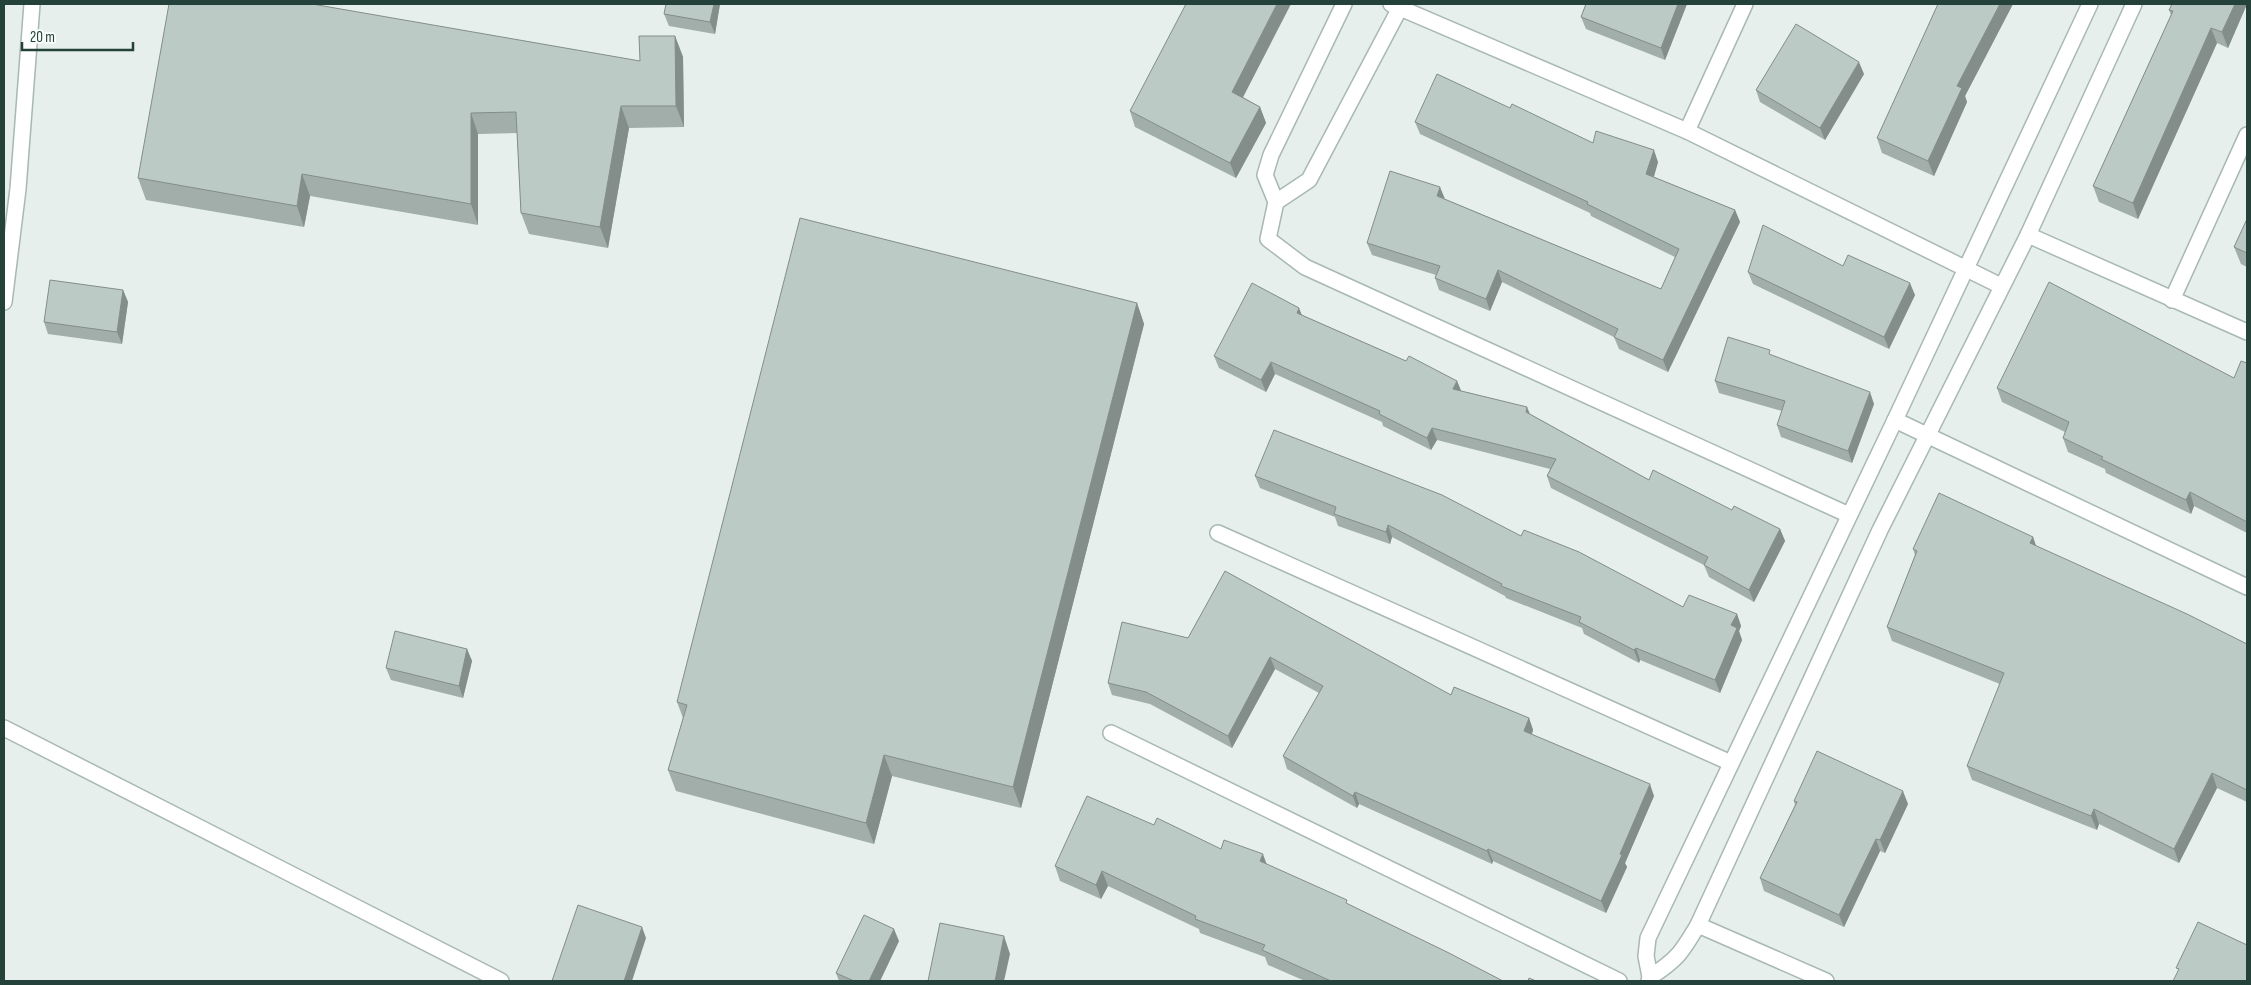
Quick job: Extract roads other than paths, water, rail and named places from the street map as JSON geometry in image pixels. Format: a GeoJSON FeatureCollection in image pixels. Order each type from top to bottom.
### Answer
{"type":"FeatureCollection","features":[{"type":"Feature","properties":{"kind":"street"},"geometry":{"type":"LineString","coordinates":[[4,302],[18,189],[32,4]]}},
{"type":"Feature","properties":{"kind":"street"},"geometry":{"type":"LineString","coordinates":[[1344,4],[1271,155],[1265,175],[1276,202],[1268,239],[1305,267],[1849,516]]}},
{"type":"Feature","properties":{"kind":"street"},"geometry":{"type":"LineString","coordinates":[[1687,131],[1745,4]]}},
{"type":"Feature","properties":{"kind":"street"},"geometry":{"type":"LineString","coordinates":[[2090,4],[1895,420],[1648,938],[1646,956],[1650,979],[1671,964],[1681,954],[1698,926],[1880,530],[1926,434],[2028,235],[2134,4]]}},
{"type":"Feature","properties":{"kind":"street"},"geometry":{"type":"LineString","coordinates":[[1276,202],[1309,180],[1398,5],[1687,131],[2001,286]]}},
{"type":"Feature","properties":{"kind":"street"},"geometry":{"type":"LineString","coordinates":[[2172,300],[2247,135]]}},
{"type":"Feature","properties":{"kind":"street"},"geometry":{"type":"LineString","coordinates":[[2028,235],[2247,332]]}},
{"type":"Feature","properties":{"kind":"street"},"geometry":{"type":"LineString","coordinates":[[1895,420],[2247,587]]}},
{"type":"Feature","properties":{"kind":"street"},"geometry":{"type":"LineString","coordinates":[[1218,533],[1731,763]]}},
{"type":"Feature","properties":{"kind":"street"},"geometry":{"type":"LineString","coordinates":[[4,728],[501,981]]}},
{"type":"Feature","properties":{"kind":"street"},"geometry":{"type":"LineString","coordinates":[[1111,733],[1619,981]]}},
{"type":"Feature","properties":{"kind":"street"},"geometry":{"type":"LineString","coordinates":[[1698,926],[1826,981]]}}]}
